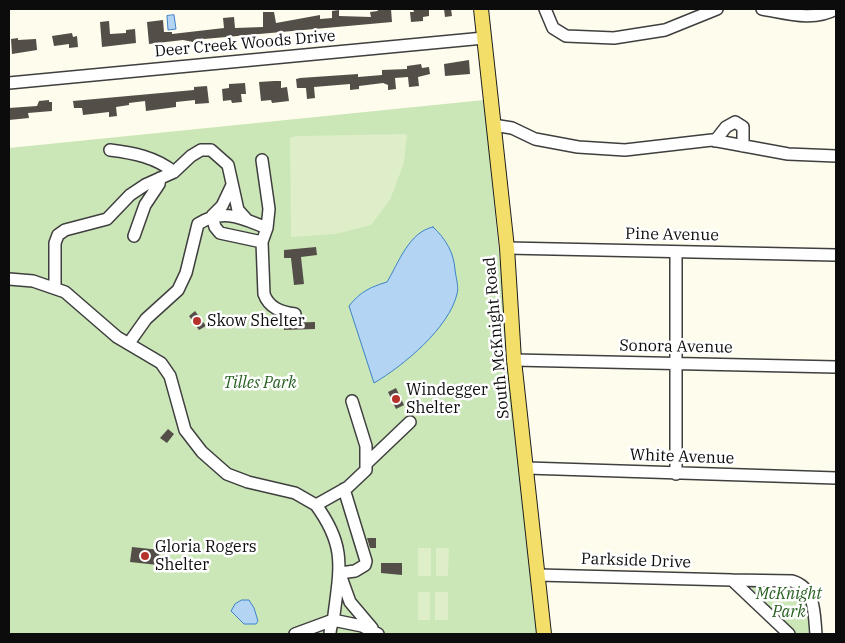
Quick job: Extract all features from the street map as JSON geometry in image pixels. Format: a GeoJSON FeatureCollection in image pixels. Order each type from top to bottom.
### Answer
{"type":"FeatureCollection","features":[{"type":"Feature","properties":{"kind":"main road","name":"South McKnight Road"},"geometry":{"type":"LineString","coordinates":[[481,9],[507,248],[514,360],[544,634]]}},
{"type":"Feature","properties":{"kind":"street"},"geometry":{"type":"LineString","coordinates":[[545,9],[553,28],[566,36],[614,38],[665,30],[712,10]]}},
{"type":"Feature","properties":{"kind":"street"},"geometry":{"type":"LineString","coordinates":[[762,9],[797,16],[813,16],[836,9]]}},
{"type":"Feature","properties":{"kind":"street","name":"Deer Creek Woods Drive"},"geometry":{"type":"LineString","coordinates":[[9,83],[484,38]]}},
{"type":"Feature","properties":{"kind":"street"},"geometry":{"type":"LineString","coordinates":[[715,141],[721,131],[736,122],[743,127],[743,146]]}},
{"type":"Feature","properties":{"kind":"street"},"geometry":{"type":"LineString","coordinates":[[493,125],[512,128],[535,139],[578,148],[625,150],[715,141],[788,154],[836,156]]}},
{"type":"Feature","properties":{"kind":"street"},"geometry":{"type":"LineString","coordinates":[[110,150],[148,157],[161,162],[174,172]]}},
{"type":"Feature","properties":{"kind":"street"},"geometry":{"type":"LineString","coordinates":[[55,288],[55,248],[58,235],[65,230],[107,219],[130,195],[174,172],[191,156],[201,150],[211,150],[228,165],[238,210],[247,220]]}},
{"type":"Feature","properties":{"kind":"street"},"geometry":{"type":"LineString","coordinates":[[262,160],[269,209],[267,228],[262,242],[264,294],[266,301],[283,312],[295,314]]}},
{"type":"Feature","properties":{"kind":"street"},"geometry":{"type":"LineString","coordinates":[[134,236],[145,205],[160,184],[160,178]]}},
{"type":"Feature","properties":{"kind":"street"},"geometry":{"type":"LineString","coordinates":[[128,343],[146,319],[178,290],[186,274],[198,224],[212,216],[222,206],[232,185]]}},
{"type":"Feature","properties":{"kind":"street"},"geometry":{"type":"LineString","coordinates":[[212,216],[229,215],[267,228]]}},
{"type":"Feature","properties":{"kind":"street"},"geometry":{"type":"LineString","coordinates":[[212,216],[215,228],[220,234],[262,242]]}},
{"type":"Feature","properties":{"kind":"street","name":"Pine Avenue"},"geometry":{"type":"LineString","coordinates":[[507,248],[836,256]]}},
{"type":"Feature","properties":{"kind":"street"},"geometry":{"type":"LineString","coordinates":[[676,252],[676,474]]}},
{"type":"Feature","properties":{"kind":"street"},"geometry":{"type":"LineString","coordinates":[[9,279],[33,281],[55,288],[76,300],[118,337],[161,363],[167,370],[177,396],[185,430],[202,452],[227,474],[248,482],[295,493],[316,505],[329,523],[338,545],[340,573],[330,634]]}},
{"type":"Feature","properties":{"kind":"street","name":"Sonora Avenue"},"geometry":{"type":"LineString","coordinates":[[514,360],[836,367]]}},
{"type":"Feature","properties":{"kind":"street"},"geometry":{"type":"LineString","coordinates":[[352,401],[366,446],[367,463]]}},
{"type":"Feature","properties":{"kind":"street"},"geometry":{"type":"LineString","coordinates":[[316,505],[344,489],[361,476],[367,463],[410,422]]}},
{"type":"Feature","properties":{"kind":"street","name":"White Avenue"},"geometry":{"type":"LineString","coordinates":[[527,468],[836,478]]}},
{"type":"Feature","properties":{"kind":"street"},"geometry":{"type":"LineString","coordinates":[[340,573],[354,571],[365,565],[366,561],[344,489]]}},
{"type":"Feature","properties":{"kind":"street"},"geometry":{"type":"LineString","coordinates":[[340,573],[350,602],[375,632]]}},
{"type":"Feature","properties":{"kind":"street","name":"Parkside Drive"},"geometry":{"type":"LineString","coordinates":[[538,575],[792,581],[801,584],[813,601],[816,634]]}},
{"type":"Feature","properties":{"kind":"street"},"geometry":{"type":"LineString","coordinates":[[732,580],[789,634]]}},
{"type":"Feature","properties":{"kind":"street"},"geometry":{"type":"LineString","coordinates":[[295,634],[333,620],[375,632]]}},
{"type":"Feature","properties":{"kind":"green space","name":"Tilles Park"},"geometry":{"type":"Polygon","coordinates":[[[484,100],[514,407],[542,634],[9,634],[9,148],[484,100]]]}},
{"type":"Feature","properties":{"kind":"green space"},"geometry":{"type":"Polygon","coordinates":[[[407,134],[404,163],[390,200],[371,225],[336,234],[291,237],[290,138],[297,136],[407,134]]]}},
{"type":"Feature","properties":{"kind":"green space"},"geometry":{"type":"Polygon","coordinates":[[[418,548],[431,548],[431,576],[418,576],[418,548]]]}},
{"type":"Feature","properties":{"kind":"green space"},"geometry":{"type":"Polygon","coordinates":[[[436,548],[449,548],[448,576],[436,576],[436,548]]]}},
{"type":"Feature","properties":{"kind":"green space","name":"McKnight Park"},"geometry":{"type":"Polygon","coordinates":[[[754,584],[794,586],[809,601],[813,634],[795,634],[753,595],[751,590],[754,584]]]}},
{"type":"Feature","properties":{"kind":"green space"},"geometry":{"type":"Polygon","coordinates":[[[418,592],[430,592],[430,620],[418,620],[418,592]]]}},
{"type":"Feature","properties":{"kind":"green space"},"geometry":{"type":"Polygon","coordinates":[[[435,592],[448,592],[448,620],[435,620],[435,592]]]}},
{"type":"Feature","properties":{"kind":"water"},"geometry":{"type":"Polygon","coordinates":[[[174,15],[176,29],[168,30],[167,16],[174,15]]]}},
{"type":"Feature","properties":{"kind":"water"},"geometry":{"type":"Polygon","coordinates":[[[433,227],[442,236],[451,252],[458,288],[457,294],[445,320],[435,333],[398,367],[374,383],[349,306],[366,291],[387,282],[411,241],[417,235],[433,227]]]}},
{"type":"Feature","properties":{"kind":"water"},"geometry":{"type":"Polygon","coordinates":[[[242,600],[249,600],[254,608],[258,621],[256,624],[244,624],[231,611],[235,604],[242,600]]]}},
{"type":"Feature","properties":{"kind":"building"},"geometry":{"type":"Polygon","coordinates":[[[377,9],[391,9],[392,22],[204,39],[198,43],[183,40],[149,44],[147,22],[163,20],[164,32],[172,32],[172,34],[224,28],[223,18],[234,17],[235,28],[263,27],[263,12],[274,12],[276,23],[320,15],[320,19],[332,18],[332,11],[339,10],[339,16],[371,17],[370,12],[378,11],[377,9]]]}},
{"type":"Feature","properties":{"kind":"building"},"geometry":{"type":"Polygon","coordinates":[[[413,9],[429,9],[429,16],[423,17],[423,21],[411,22],[410,12],[414,12],[413,9]]]}},
{"type":"Feature","properties":{"kind":"building"},"geometry":{"type":"Polygon","coordinates":[[[444,9],[451,9],[452,16],[445,17],[444,9]]]}},
{"type":"Feature","properties":{"kind":"building"},"geometry":{"type":"Polygon","coordinates":[[[109,21],[110,34],[126,33],[126,30],[135,29],[136,43],[102,47],[100,22],[109,21]]]}},
{"type":"Feature","properties":{"kind":"building"},"geometry":{"type":"Polygon","coordinates":[[[72,33],[73,37],[77,36],[78,47],[69,48],[69,44],[54,46],[52,36],[72,33]]]}},
{"type":"Feature","properties":{"kind":"building"},"geometry":{"type":"Polygon","coordinates":[[[18,38],[18,40],[36,39],[37,50],[12,54],[11,39],[18,38]]]}},
{"type":"Feature","properties":{"kind":"building"},"geometry":{"type":"Polygon","coordinates":[[[469,60],[470,74],[445,76],[444,64],[469,60]]]}},
{"type":"Feature","properties":{"kind":"building"},"geometry":{"type":"Polygon","coordinates":[[[421,64],[422,68],[429,67],[430,74],[418,77],[419,86],[409,87],[408,77],[395,78],[396,89],[388,90],[388,85],[383,83],[359,86],[359,89],[350,90],[350,84],[314,87],[315,98],[307,99],[306,88],[297,88],[296,79],[300,78],[358,74],[358,77],[382,75],[382,70],[407,69],[407,66],[421,64]]]}},
{"type":"Feature","properties":{"kind":"building"},"geometry":{"type":"Polygon","coordinates":[[[281,81],[281,88],[287,87],[289,101],[272,103],[271,100],[261,101],[259,82],[281,81]]]}},
{"type":"Feature","properties":{"kind":"building"},"geometry":{"type":"Polygon","coordinates":[[[245,83],[246,94],[241,94],[242,102],[232,103],[231,100],[223,101],[222,89],[229,88],[229,84],[245,83]]]}},
{"type":"Feature","properties":{"kind":"building"},"geometry":{"type":"Polygon","coordinates":[[[207,86],[209,103],[195,104],[195,100],[176,102],[176,107],[146,111],[145,101],[129,103],[129,105],[116,107],[117,116],[109,117],[109,112],[83,115],[82,108],[74,108],[73,101],[194,90],[194,87],[207,86]]]}},
{"type":"Feature","properties":{"kind":"building"},"geometry":{"type":"Polygon","coordinates":[[[49,100],[49,102],[52,102],[52,111],[28,113],[29,118],[9,120],[9,108],[37,106],[39,101],[49,100]]]}},
{"type":"Feature","properties":{"kind":"building"},"geometry":{"type":"Polygon","coordinates":[[[316,247],[317,255],[301,257],[304,284],[294,285],[291,258],[284,258],[284,250],[316,247]]]}},
{"type":"Feature","properties":{"kind":"building","name":"Skow Shelter"},"geometry":{"type":"Polygon","coordinates":[[[195,311],[206,326],[199,330],[189,316],[195,311]]]}},
{"type":"Feature","properties":{"kind":"building"},"geometry":{"type":"Polygon","coordinates":[[[315,322],[315,329],[284,330],[284,323],[315,322]]]}},
{"type":"Feature","properties":{"kind":"building","name":"Windegger Shelter"},"geometry":{"type":"Polygon","coordinates":[[[396,388],[404,405],[396,409],[388,392],[396,388]]]}},
{"type":"Feature","properties":{"kind":"building"},"geometry":{"type":"Polygon","coordinates":[[[168,429],[174,434],[167,443],[160,438],[168,429]]]}},
{"type":"Feature","properties":{"kind":"building"},"geometry":{"type":"Polygon","coordinates":[[[367,538],[376,538],[376,548],[370,548],[367,538]]]}},
{"type":"Feature","properties":{"kind":"building","name":"Gloria Rogers Shelter"},"geometry":{"type":"Polygon","coordinates":[[[132,547],[160,550],[158,565],[130,562],[132,547]]]}},
{"type":"Feature","properties":{"kind":"building"},"geometry":{"type":"Polygon","coordinates":[[[381,563],[402,563],[402,575],[381,573],[381,563]]]}},
{"type":"Feature","properties":{"kind":"place","name":"Skow Shelter"},"geometry":{"type":"Point","coordinates":[197,321]}},
{"type":"Feature","properties":{"kind":"place","name":"Windegger Shelter"},"geometry":{"type":"Point","coordinates":[396,399]}},
{"type":"Feature","properties":{"kind":"place","name":"Gloria Rogers Shelter"},"geometry":{"type":"Point","coordinates":[145,556]}}]}
